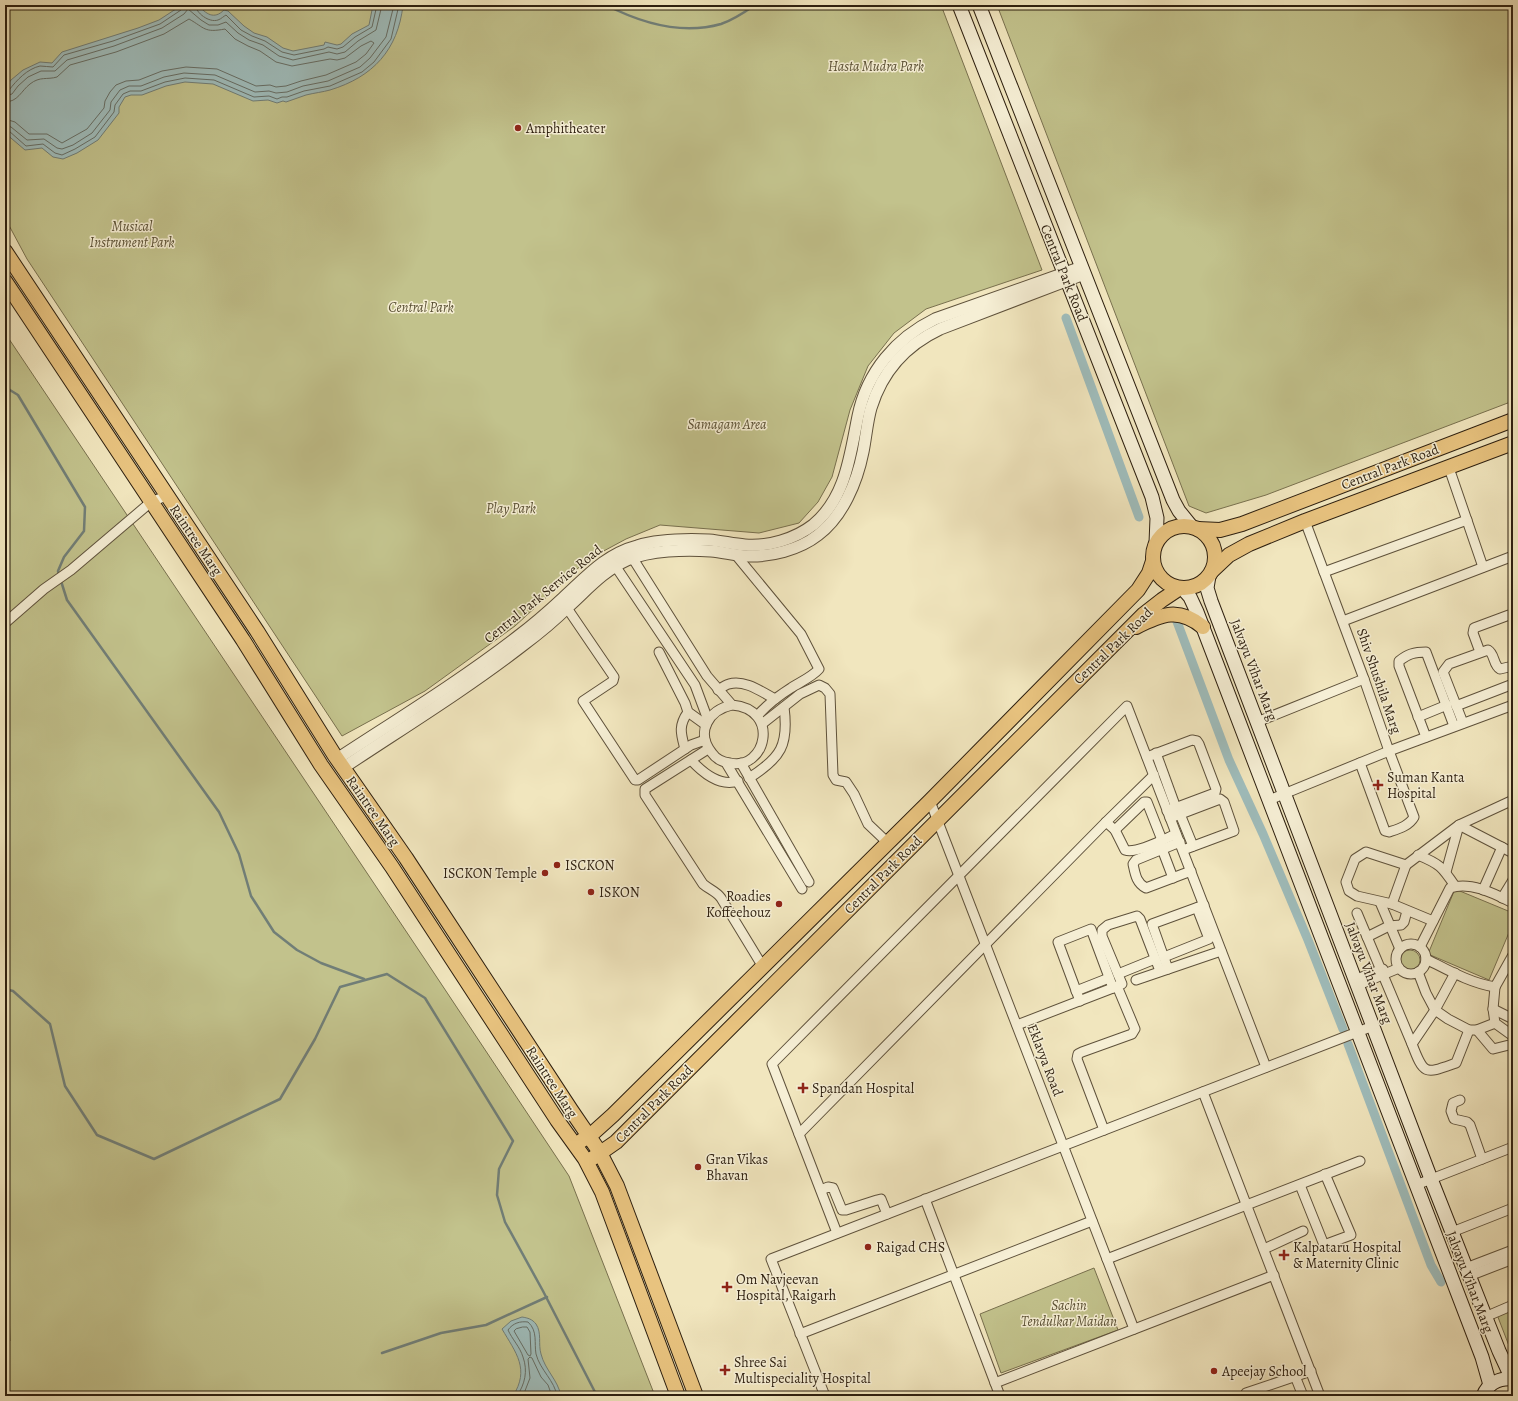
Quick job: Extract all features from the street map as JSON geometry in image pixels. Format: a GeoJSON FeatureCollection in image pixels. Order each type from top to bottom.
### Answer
{"type":"FeatureCollection","features":[{"type":"Feature","properties":{"kind":"main road","name":"Central Park Road"},"geometry":{"type":"LineString","coordinates":[[959,5],[1152,497],[1157,518],[1156,543]]}},
{"type":"Feature","properties":{"kind":"main road","name":"Central Park Road"},"geometry":{"type":"LineString","coordinates":[[979,5],[1173,500],[1179,511],[1195,528],[1220,530],[1242,524],[1513,420]]}},
{"type":"Feature","properties":{"kind":"main road","name":"Raintree Marg"},"geometry":{"type":"LineString","coordinates":[[5,250],[166,496],[257,631],[340,763],[406,858],[600,1154],[619,1193],[696,1396]]}},
{"type":"Feature","properties":{"kind":"main road","name":"Raintree Marg"},"geometry":{"type":"LineString","coordinates":[[5,281],[243,640],[322,765],[392,867],[557,1120],[587,1163],[602,1192],[678,1396]]}},
{"type":"Feature","properties":{"kind":"main road","name":"Central Park Road"},"geometry":{"type":"LineString","coordinates":[[1211,573],[1221,561],[1238,549],[1305,521],[1513,443]]}},
{"type":"Feature","properties":{"kind":"main road"},"geometry":{"type":"LineString","coordinates":[[1180,526],[1195,528],[1208,536],[1214,547],[1216,559],[1211,573],[1200,584],[1188,588],[1170,585],[1160,578],[1157,573],[1153,561],[1156,543],[1168,530],[1180,526]]}},
{"type":"Feature","properties":{"kind":"main road","name":"Central Park Road"},"geometry":{"type":"LineString","coordinates":[[575,1145],[589,1136],[613,1115],[930,801],[1138,590],[1149,573],[1153,561]]}},
{"type":"Feature","properties":{"kind":"main road","name":"Jalvayu Vihar Marg"},"geometry":{"type":"LineString","coordinates":[[1211,573],[1207,588],[1210,602],[1467,1272],[1498,1351],[1512,1379]]}},
{"type":"Feature","properties":{"kind":"main road","name":"Central Park Road"},"geometry":{"type":"LineString","coordinates":[[587,1163],[628,1130],[1126,632],[1153,606],[1181,588]]}},
{"type":"Feature","properties":{"kind":"main road","name":"Jalvayu Vihar Marg"},"geometry":{"type":"LineString","coordinates":[[1181,588],[1194,604],[1269,800],[1354,1033],[1416,1185],[1482,1357],[1487,1391]]}},
{"type":"Feature","properties":{"kind":"main road"},"geometry":{"type":"LineString","coordinates":[[1126,632],[1154,619],[1177,614],[1192,618],[1203,628]]}},
{"type":"Feature","properties":{"kind":"main road"},"geometry":{"type":"LineString","coordinates":[[1487,1391],[1504,1379],[1512,1379]]}},
{"type":"Feature","properties":{"kind":"street"},"geometry":{"type":"LineString","coordinates":[[1066,277],[1083,270]]}},
{"type":"Feature","properties":{"kind":"street","name":"Central Park Service Road"},"geometry":{"type":"LineString","coordinates":[[630,554],[651,554],[674,551],[711,551],[762,556],[796,547],[818,535],[834,518],[850,493],[858,472],[869,417],[879,389],[893,365],[911,347],[929,334],[1066,277]]}},
{"type":"Feature","properties":{"kind":"street","name":"Central Park Service Road"},"geometry":{"type":"LineString","coordinates":[[340,763],[492,655],[539,619],[591,571],[630,554],[650,543],[686,540],[712,540],[745,545],[761,545],[792,537],[812,526],[825,512],[840,488],[850,459],[858,415],[865,395],[879,366],[894,349],[914,330],[935,319],[1066,277]]}},
{"type":"Feature","properties":{"kind":"street"},"geometry":{"type":"LineString","coordinates":[[1449,468],[1483,567]]}},
{"type":"Feature","properties":{"kind":"street"},"geometry":{"type":"LineString","coordinates":[[5,623],[44,589],[71,570],[151,502],[166,496]]}},
{"type":"Feature","properties":{"kind":"street"},"geometry":{"type":"LineString","coordinates":[[1324,572],[1467,520]]}},
{"type":"Feature","properties":{"kind":"street","name":"Shiv Shushila Marg"},"geometry":{"type":"LineString","coordinates":[[1305,521],[1414,817],[1411,822],[1389,832],[1383,828],[1360,762]]}},
{"type":"Feature","properties":{"kind":"street"},"geometry":{"type":"LineString","coordinates":[[630,554],[707,676],[732,705]]}},
{"type":"Feature","properties":{"kind":"street"},"geometry":{"type":"LineString","coordinates":[[735,554],[801,634],[819,669],[816,673],[768,704],[757,716]]}},
{"type":"Feature","properties":{"kind":"street"},"geometry":{"type":"LineString","coordinates":[[1343,621],[1513,556]]}},
{"type":"Feature","properties":{"kind":"street"},"geometry":{"type":"LineString","coordinates":[[613,562],[695,685],[707,723]]}},
{"type":"Feature","properties":{"kind":"street","name":"Central Park Service Road"},"geometry":{"type":"LineString","coordinates":[[340,763],[428,713],[499,664],[534,637],[567,608],[598,579],[613,562]]}},
{"type":"Feature","properties":{"kind":"street"},"geometry":{"type":"LineString","coordinates":[[567,608],[614,677],[613,681],[583,701],[635,780],[638,780],[685,749],[705,740]]}},
{"type":"Feature","properties":{"kind":"street"},"geometry":{"type":"LineString","coordinates":[[1480,652],[1473,633],[1474,628],[1509,615],[1513,616]]}},
{"type":"Feature","properties":{"kind":"street"},"geometry":{"type":"LineString","coordinates":[[1459,725],[1452,706],[1443,672],[1444,669],[1449,664],[1488,650],[1491,652],[1497,667],[1500,669],[1513,666]]}},
{"type":"Feature","properties":{"kind":"street"},"geometry":{"type":"LineString","coordinates":[[659,652],[685,703],[688,712],[707,723]]}},
{"type":"Feature","properties":{"kind":"street"},"geometry":{"type":"LineString","coordinates":[[1426,737],[1399,661],[1409,654],[1426,652],[1452,706]]}},
{"type":"Feature","properties":{"kind":"street"},"geometry":{"type":"LineString","coordinates":[[1256,722],[1364,679]]}},
{"type":"Feature","properties":{"kind":"street"},"geometry":{"type":"LineString","coordinates":[[718,690],[730,684],[739,683],[754,688],[775,699]]}},
{"type":"Feature","properties":{"kind":"street"},"geometry":{"type":"LineString","coordinates":[[1418,717],[1513,684]]}},
{"type":"Feature","properties":{"kind":"street"},"geometry":{"type":"LineString","coordinates":[[762,724],[800,694],[819,685],[825,688],[830,694],[833,776],[836,780],[846,782],[854,794],[868,824],[888,843]]}},
{"type":"Feature","properties":{"kind":"street"},"geometry":{"type":"LineString","coordinates":[[732,705],[750,709],[762,724],[764,734],[758,752],[751,758],[741,763],[733,764],[726,763],[715,757],[708,749],[705,740],[707,723],[714,712],[722,707],[732,705]]}},
{"type":"Feature","properties":{"kind":"street"},"geometry":{"type":"LineString","coordinates":[[1269,800],[1389,750],[1513,705]]}},
{"type":"Feature","properties":{"kind":"street"},"geometry":{"type":"LineString","coordinates":[[837,1233],[772,1064],[1127,706],[1154,775],[1193,846]]}},
{"type":"Feature","properties":{"kind":"street"},"geometry":{"type":"LineString","coordinates":[[749,778],[765,768],[775,758],[783,745],[786,719],[784,707]]}},
{"type":"Feature","properties":{"kind":"street"},"geometry":{"type":"LineString","coordinates":[[685,749],[681,733],[682,720],[688,712]]}},
{"type":"Feature","properties":{"kind":"street"},"geometry":{"type":"LineString","coordinates":[[1147,757],[1192,740],[1197,741],[1216,789],[1215,793],[1173,812]]}},
{"type":"Feature","properties":{"kind":"street"},"geometry":{"type":"LineString","coordinates":[[708,749],[645,789],[645,795],[703,884],[708,889],[717,892],[722,898],[763,967]]}},
{"type":"Feature","properties":{"kind":"street"},"geometry":{"type":"LineString","coordinates":[[1076,991],[1209,940],[1191,871],[1180,842],[1156,754]]}},
{"type":"Feature","properties":{"kind":"street"},"geometry":{"type":"LineString","coordinates":[[691,760],[717,780],[731,784],[738,782]]}},
{"type":"Feature","properties":{"kind":"street"},"geometry":{"type":"LineString","coordinates":[[726,763],[802,889]]}},
{"type":"Feature","properties":{"kind":"street"},"geometry":{"type":"LineString","coordinates":[[741,763],[809,882]]}},
{"type":"Feature","properties":{"kind":"street"},"geometry":{"type":"LineString","coordinates":[[799,1134],[1154,775]]}},
{"type":"Feature","properties":{"kind":"street"},"geometry":{"type":"LineString","coordinates":[[1106,822],[1115,830],[1125,850],[1129,852],[1180,842],[1193,846],[1234,831],[1224,802],[1220,799],[1173,812]]}},
{"type":"Feature","properties":{"kind":"street"},"geometry":{"type":"LineString","coordinates":[[1392,904],[1406,865],[1459,825],[1513,800]]}},
{"type":"Feature","properties":{"kind":"street","name":"Eklavya Road"},"geometry":{"type":"LineString","coordinates":[[930,801],[1134,1329]]}},
{"type":"Feature","properties":{"kind":"street"},"geometry":{"type":"LineString","coordinates":[[1115,830],[1144,802],[1147,802],[1173,878]]}},
{"type":"Feature","properties":{"kind":"street"},"geometry":{"type":"LineString","coordinates":[[1459,825],[1513,853]]}},
{"type":"Feature","properties":{"kind":"street"},"geometry":{"type":"LineString","coordinates":[[1446,872],[1459,825]]}},
{"type":"Feature","properties":{"kind":"street"},"geometry":{"type":"LineString","coordinates":[[1162,845],[1136,860],[1133,864],[1135,876],[1142,886],[1146,888],[1191,871]]}},
{"type":"Feature","properties":{"kind":"street"},"geometry":{"type":"LineString","coordinates":[[1483,890],[1502,847]]}},
{"type":"Feature","properties":{"kind":"street"},"geometry":{"type":"LineString","coordinates":[[1406,865],[1366,852],[1355,859],[1346,882],[1349,891],[1357,896],[1392,904],[1433,921]]}},
{"type":"Feature","properties":{"kind":"street"},"geometry":{"type":"LineString","coordinates":[[1418,855],[1435,862],[1446,872],[1455,886]]}},
{"type":"Feature","properties":{"kind":"street"},"geometry":{"type":"LineString","coordinates":[[1502,898],[1513,880]]}},
{"type":"Feature","properties":{"kind":"street"},"geometry":{"type":"LineString","coordinates":[[1420,947],[1450,888],[1460,885],[1483,890],[1513,903]]}},
{"type":"Feature","properties":{"kind":"street"},"geometry":{"type":"LineString","coordinates":[[1380,902],[1400,949]]}},
{"type":"Feature","properties":{"kind":"street"},"geometry":{"type":"LineString","coordinates":[[1200,906],[1221,951],[1266,1067]]}},
{"type":"Feature","properties":{"kind":"street"},"geometry":{"type":"LineString","coordinates":[[1164,970],[1152,924],[1200,906]]}},
{"type":"Feature","properties":{"kind":"street"},"geometry":{"type":"LineString","coordinates":[[1367,936],[1389,926],[1400,925],[1404,922],[1407,911]]}},
{"type":"Feature","properties":{"kind":"street"},"geometry":{"type":"LineString","coordinates":[[1357,912],[1419,1062],[1424,1069],[1433,1071],[1456,1063],[1473,1030],[1495,1023]]}},
{"type":"Feature","properties":{"kind":"street"},"geometry":{"type":"LineString","coordinates":[[1113,976],[1102,936],[1102,930],[1108,925],[1138,916],[1160,958]]}},
{"type":"Feature","properties":{"kind":"street"},"geometry":{"type":"LineString","coordinates":[[1080,1001],[1058,942],[1091,930],[1113,976],[1123,984],[1135,1029],[1132,1034],[1078,1054],[1077,1059],[1104,1130]]}},
{"type":"Feature","properties":{"kind":"street"},"geometry":{"type":"LineString","coordinates":[[1407,944],[1416,945],[1423,950],[1426,959],[1425,964],[1418,972],[1408,973],[1398,966],[1396,956],[1400,949],[1407,944]]}},
{"type":"Feature","properties":{"kind":"street"},"geometry":{"type":"LineString","coordinates":[[1017,1025],[1123,984],[1221,951]]}},
{"type":"Feature","properties":{"kind":"street"},"geometry":{"type":"LineString","coordinates":[[1513,955],[1509,971],[1495,987],[1493,1009],[1495,1023],[1513,1036]]}},
{"type":"Feature","properties":{"kind":"street"},"geometry":{"type":"LineString","coordinates":[[1426,959],[1485,986],[1495,987]]}},
{"type":"Feature","properties":{"kind":"street"},"geometry":{"type":"LineString","coordinates":[[1355,983],[1398,966]]}},
{"type":"Feature","properties":{"kind":"street"},"geometry":{"type":"LineString","coordinates":[[1418,972],[1426,994],[1435,1010],[1448,1019],[1473,1030],[1493,1049],[1513,1044]]}},
{"type":"Feature","properties":{"kind":"street"},"geometry":{"type":"LineString","coordinates":[[1412,1044],[1435,1010],[1455,973]]}},
{"type":"Feature","properties":{"kind":"street"},"geometry":{"type":"LineString","coordinates":[[1493,1009],[1513,1019]]}},
{"type":"Feature","properties":{"kind":"street"},"geometry":{"type":"LineString","coordinates":[[824,1396],[771,1259],[1372,1026]]}},
{"type":"Feature","properties":{"kind":"street"},"geometry":{"type":"LineString","coordinates":[[1203,1092],[1320,1396]]}},
{"type":"Feature","properties":{"kind":"street"},"geometry":{"type":"LineString","coordinates":[[1460,1100],[1453,1103],[1450,1111],[1454,1119],[1468,1122],[1470,1125],[1482,1159]]}},
{"type":"Feature","properties":{"kind":"street"},"geometry":{"type":"LineString","coordinates":[[1416,1185],[1513,1147]]}},
{"type":"Feature","properties":{"kind":"street"},"geometry":{"type":"LineString","coordinates":[[1107,1259],[1360,1161]]}},
{"type":"Feature","properties":{"kind":"street"},"geometry":{"type":"LineString","coordinates":[[1300,1185],[1324,1245],[1351,1235],[1326,1174]]}},
{"type":"Feature","properties":{"kind":"street"},"geometry":{"type":"LineString","coordinates":[[821,1190],[828,1187],[833,1188],[842,1210],[881,1199],[887,1214]]}},
{"type":"Feature","properties":{"kind":"street"},"geometry":{"type":"LineString","coordinates":[[925,1199],[1000,1396]]}},
{"type":"Feature","properties":{"kind":"street"},"geometry":{"type":"LineString","coordinates":[[1452,1232],[1513,1208]]}},
{"type":"Feature","properties":{"kind":"street"},"geometry":{"type":"LineString","coordinates":[[800,1334],[1092,1221]]}},
{"type":"Feature","properties":{"kind":"street"},"geometry":{"type":"LineString","coordinates":[[1264,1249],[1303,1232]]}},
{"type":"Feature","properties":{"kind":"street"},"geometry":{"type":"LineString","coordinates":[[1467,1272],[1513,1250]]}},
{"type":"Feature","properties":{"kind":"street"},"geometry":{"type":"LineString","coordinates":[[1467,1272],[1513,1259]]}},
{"type":"Feature","properties":{"kind":"street"},"geometry":{"type":"LineString","coordinates":[[995,1383],[1274,1275]]}},
{"type":"Feature","properties":{"kind":"street"},"geometry":{"type":"LineString","coordinates":[[1485,1317],[1513,1305]]}},
{"type":"Feature","properties":{"kind":"street"},"geometry":{"type":"LineString","coordinates":[[1247,1396],[1246,1393],[1311,1371]]}},
{"type":"Feature","properties":{"kind":"street"},"geometry":{"type":"LineString","coordinates":[[1295,1376],[1303,1396]]}},
{"type":"Feature","properties":{"kind":"green space","name":"Central Park"},"geometry":{"type":"Polygon","coordinates":[[[5,5],[941,5],[1042,270],[926,309],[894,333],[868,366],[850,410],[832,477],[818,502],[799,523],[759,533],[660,525],[626,539],[587,560],[515,626],[425,691],[342,736],[27,259],[5,218],[5,5]]]}},
{"type":"Feature","properties":{"kind":"green space"},"geometry":{"type":"Polygon","coordinates":[[[997,5],[1513,5],[1513,401],[1266,495],[1206,513],[1189,506],[997,5]]]}},
{"type":"Feature","properties":{"kind":"green space"},"geometry":{"type":"Polygon","coordinates":[[[5,333],[569,1176],[655,1396],[5,1396],[5,1343],[10,1341],[7,1247],[5,1243],[5,333]]]}},
{"type":"Feature","properties":{"kind":"green space"},"geometry":{"type":"Polygon","coordinates":[[[1455,889],[1513,913],[1513,923],[1489,980],[1428,954],[1455,889]]]}},
{"type":"Feature","properties":{"kind":"green space"},"geometry":{"type":"Polygon","coordinates":[[[1410,950],[1417,953],[1420,960],[1417,967],[1410,970],[1403,967],[1400,960],[1403,953],[1410,950]]]}},
{"type":"Feature","properties":{"kind":"green space","name":"Sachin Tendulkar Maidan"},"geometry":{"type":"Polygon","coordinates":[[[1094,1268],[1118,1330],[1001,1373],[980,1314],[1094,1268]]]}},
{"type":"Feature","properties":{"kind":"green space"},"geometry":{"type":"Polygon","coordinates":[[[1513,1305],[1513,1352],[1511,1351],[1496,1312],[1513,1305]]]}},
{"type":"Feature","properties":{"kind":"water"},"geometry":{"type":"Polygon","coordinates":[[[182,5],[198,5],[210,15],[217,15],[224,10],[228,11],[254,33],[267,37],[283,48],[293,51],[324,45],[325,42],[337,45],[341,44],[352,34],[369,25],[373,5],[403,5],[396,35],[381,60],[359,78],[330,90],[277,103],[268,100],[253,101],[213,84],[185,82],[166,86],[142,95],[131,95],[125,97],[119,107],[119,113],[98,140],[77,153],[63,159],[53,157],[42,148],[25,150],[5,133],[5,88],[11,80],[23,70],[40,62],[52,63],[62,52],[159,20],[182,5]]]}},
{"type":"Feature","properties":{"kind":"water"},"geometry":{"type":"Polygon","coordinates":[[[522,1317],[528,1318],[538,1327],[540,1350],[543,1360],[557,1385],[561,1396],[513,1396],[518,1386],[521,1369],[516,1354],[502,1329],[511,1321],[522,1317]]]}},
{"type":"Feature","properties":{"kind":"waterway"},"geometry":{"type":"LineString","coordinates":[[606,5],[647,22],[677,28],[706,27],[721,24],[755,5]]}},
{"type":"Feature","properties":{"kind":"waterway"},"geometry":{"type":"LineString","coordinates":[[1066,318],[1139,517]]}},
{"type":"Feature","properties":{"kind":"waterway"},"geometry":{"type":"LineString","coordinates":[[5,387],[18,395],[85,507],[84,531],[64,557],[58,571],[59,576]]}},
{"type":"Feature","properties":{"kind":"waterway"},"geometry":{"type":"LineString","coordinates":[[61,581],[67,600],[219,812],[239,854],[251,896],[274,932],[297,950],[321,963],[364,979]]}},
{"type":"Feature","properties":{"kind":"waterway"},"geometry":{"type":"LineString","coordinates":[[1176,619],[1229,760],[1263,834],[1308,940],[1343,1029]]}},
{"type":"Feature","properties":{"kind":"waterway"},"geometry":{"type":"LineString","coordinates":[[5,989],[13,991],[50,1024],[65,1086],[97,1135],[154,1159],[280,1099],[315,1039],[340,987],[387,974],[425,998],[513,1141],[499,1169],[497,1195],[505,1222],[543,1291],[597,1396]]}},
{"type":"Feature","properties":{"kind":"waterway"},"geometry":{"type":"LineString","coordinates":[[1346,1039],[1348,1044]]}},
{"type":"Feature","properties":{"kind":"waterway"},"geometry":{"type":"LineString","coordinates":[[1348,1044],[1431,1265],[1441,1282]]}},
{"type":"Feature","properties":{"kind":"waterway"},"geometry":{"type":"LineString","coordinates":[[382,1353],[441,1333],[486,1325],[547,1297]]}},
{"type":"Feature","properties":{"kind":"place","name":"Amphitheater"},"geometry":{"type":"Point","coordinates":[518,128]}},
{"type":"Feature","properties":{"kind":"place","name":"Suman Kanta Hospital"},"geometry":{"type":"Point","coordinates":[1378,785]}},
{"type":"Feature","properties":{"kind":"place","name":"ISCKON"},"geometry":{"type":"Point","coordinates":[557,865]}},
{"type":"Feature","properties":{"kind":"place","name":"ISCKON Temple"},"geometry":{"type":"Point","coordinates":[545,873]}},
{"type":"Feature","properties":{"kind":"place","name":"ISKON"},"geometry":{"type":"Point","coordinates":[591,892]}},
{"type":"Feature","properties":{"kind":"place","name":"Roadies Koffeehouz"},"geometry":{"type":"Point","coordinates":[779,904]}},
{"type":"Feature","properties":{"kind":"place","name":"Spandan Hospital"},"geometry":{"type":"Point","coordinates":[803,1088]}},
{"type":"Feature","properties":{"kind":"place","name":"Gran Vikas Bhavan"},"geometry":{"type":"Point","coordinates":[698,1167]}},
{"type":"Feature","properties":{"kind":"place","name":"Raigad CHS"},"geometry":{"type":"Point","coordinates":[868,1247]}},
{"type":"Feature","properties":{"kind":"place","name":"Kalpataru Hospital & Maternity Clinic"},"geometry":{"type":"Point","coordinates":[1284,1255]}},
{"type":"Feature","properties":{"kind":"place","name":"Om Navjeevan Hospital, Raigarh"},"geometry":{"type":"Point","coordinates":[727,1287]}},
{"type":"Feature","properties":{"kind":"place","name":"Shree Sai Multispeciality Hospital"},"geometry":{"type":"Point","coordinates":[725,1370]}},
{"type":"Feature","properties":{"kind":"place","name":"Apeejay School"},"geometry":{"type":"Point","coordinates":[1214,1371]}},
{"type":"Feature","properties":{"kind":"park label","name":"Hasta Mudra Park"},"geometry":{"type":"Point","coordinates":[876,66]}},
{"type":"Feature","properties":{"kind":"park label","name":"Musical Instrument Park"},"geometry":{"type":"Point","coordinates":[132,234]}},
{"type":"Feature","properties":{"kind":"park label","name":"Samagam Area"},"geometry":{"type":"Point","coordinates":[727,424]}},
{"type":"Feature","properties":{"kind":"park label","name":"Play Park"},"geometry":{"type":"Point","coordinates":[511,508]}}]}
